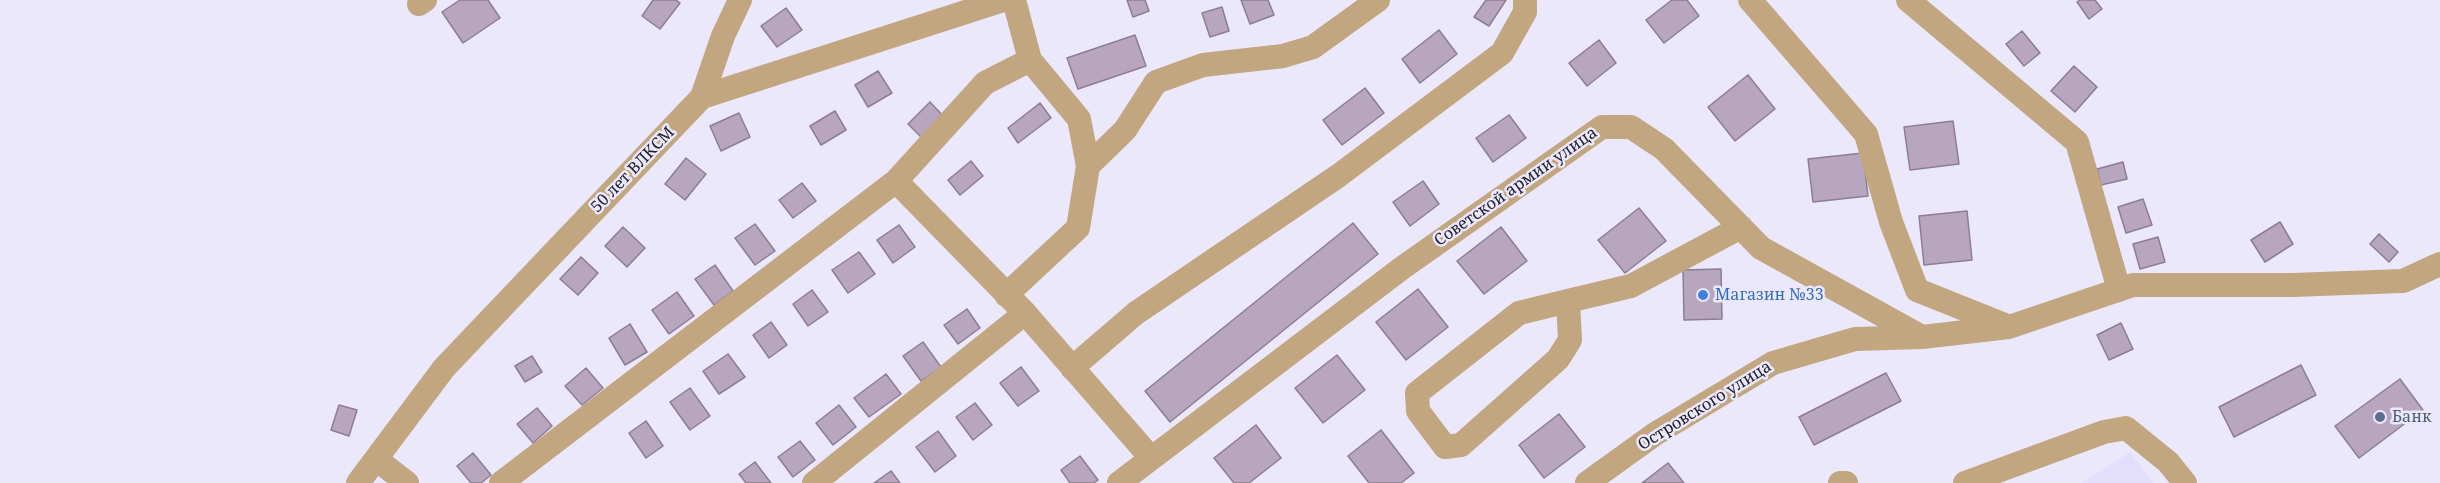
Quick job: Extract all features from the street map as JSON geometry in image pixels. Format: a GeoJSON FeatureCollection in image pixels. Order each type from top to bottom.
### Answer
{"type":"FeatureCollection","features":[{"type":"Feature","properties":{"kind":"street"},"geometry":{"type":"LineString","coordinates":[[702,97],[723,36],[740,0]]}},
{"type":"Feature","properties":{"kind":"street","name":"50 лет ВЛКСМ"},"geometry":{"type":"LineString","coordinates":[[358,483],[444,368],[702,97],[1003,0]]}},
{"type":"Feature","properties":{"kind":"street"},"geometry":{"type":"LineString","coordinates":[[1006,295],[1078,228],[1088,166],[1078,119],[1030,60],[1014,0]]}},
{"type":"Feature","properties":{"kind":"street"},"geometry":{"type":"LineString","coordinates":[[1088,166],[1125,130],[1156,82],[1203,66],[1283,57],[1313,48],[1378,0]]}},
{"type":"Feature","properties":{"kind":"street"},"geometry":{"type":"LineString","coordinates":[[1072,368],[1136,313],[1338,176],[1502,53],[1525,12],[1525,0]]}},
{"type":"Feature","properties":{"kind":"street"},"geometry":{"type":"LineString","coordinates":[[1750,0],[1866,134],[1891,222],[1917,290],[2009,327]]}},
{"type":"Feature","properties":{"kind":"street"},"geometry":{"type":"LineString","coordinates":[[1908,0],[2077,142],[2119,290]]}},
{"type":"Feature","properties":{"kind":"street"},"geometry":{"type":"LineString","coordinates":[[501,483],[896,181],[985,83],[1030,60]]}},
{"type":"Feature","properties":{"kind":"street","name":"Советской армии улица"},"geometry":{"type":"LineString","coordinates":[[1119,483],[1402,268],[1602,127],[1631,127],[1664,149],[1761,248],[1922,337]]}},
{"type":"Feature","properties":{"kind":"street"},"geometry":{"type":"LineString","coordinates":[[896,181],[1024,314],[1151,458]]}},
{"type":"Feature","properties":{"kind":"street"},"geometry":{"type":"LineString","coordinates":[[1568,302],[1570,340],[1558,359],[1461,445],[1444,447],[1418,411],[1417,393],[1519,313],[1631,286],[1741,227]]}},
{"type":"Feature","properties":{"kind":"street","name":"Островского улица"},"geometry":{"type":"LineString","coordinates":[[1587,483],[1655,434],[1773,363],[1855,339],[1922,337],[2009,327],[2133,285],[2292,285],[2403,280],[2440,264]]}},
{"type":"Feature","properties":{"kind":"street"},"geometry":{"type":"LineString","coordinates":[[814,483],[1024,314]]}},
{"type":"Feature","properties":{"kind":"street"},"geometry":{"type":"LineString","coordinates":[[1965,483],[2104,432],[2126,428],[2168,462],[2185,483]]}},
{"type":"Feature","properties":{"kind":"street"},"geometry":{"type":"LineString","coordinates":[[376,459],[406,483]]}},
{"type":"Feature","properties":{"kind":"street"},"geometry":{"type":"LineString","coordinates":[[1840,483],[1846,483]]}},
{"type":"Feature","properties":{"kind":"shaded area"},"geometry":{"type":"Polygon","coordinates":[[[2130,452],[2153,483],[2082,483],[2130,452]]]}},
{"type":"Feature","properties":{"kind":"building"},"geometry":{"type":"Polygon","coordinates":[[[460,0],[488,0],[500,18],[463,43],[442,12],[460,0]]]}},
{"type":"Feature","properties":{"kind":"building"},"geometry":{"type":"Polygon","coordinates":[[[653,0],[676,0],[680,3],[660,29],[642,16],[653,0]]]}},
{"type":"Feature","properties":{"kind":"building"},"geometry":{"type":"Polygon","coordinates":[[[1127,0],[1145,0],[1149,11],[1133,17],[1127,0]]]}},
{"type":"Feature","properties":{"kind":"building"},"geometry":{"type":"Polygon","coordinates":[[[1241,0],[1268,0],[1274,15],[1250,24],[1241,0]]]}},
{"type":"Feature","properties":{"kind":"building"},"geometry":{"type":"Polygon","coordinates":[[[1486,0],[1506,0],[1489,26],[1474,17],[1486,0]]]}},
{"type":"Feature","properties":{"kind":"building"},"geometry":{"type":"Polygon","coordinates":[[[1672,0],[1687,0],[1699,16],[1664,43],[1646,20],[1672,0]]]}},
{"type":"Feature","properties":{"kind":"building"},"geometry":{"type":"Polygon","coordinates":[[[2095,0],[2102,9],[2089,19],[2077,2],[2095,0]]]}},
{"type":"Feature","properties":{"kind":"building"},"geometry":{"type":"Polygon","coordinates":[[[1222,7],[1229,31],[1210,37],[1202,13],[1222,7]]]}},
{"type":"Feature","properties":{"kind":"building"},"geometry":{"type":"Polygon","coordinates":[[[786,8],[802,30],[777,47],[761,26],[786,8]]]}},
{"type":"Feature","properties":{"kind":"building"},"geometry":{"type":"Polygon","coordinates":[[[1439,30],[1457,54],[1420,83],[1402,59],[1439,30]]]}},
{"type":"Feature","properties":{"kind":"building"},"geometry":{"type":"Polygon","coordinates":[[[2022,31],[2040,53],[2024,66],[2006,44],[2022,31]]]}},
{"type":"Feature","properties":{"kind":"building"},"geometry":{"type":"Polygon","coordinates":[[[1135,35],[1146,66],[1078,89],[1067,58],[1135,35]]]}},
{"type":"Feature","properties":{"kind":"building"},"geometry":{"type":"Polygon","coordinates":[[[1599,40],[1616,63],[1587,86],[1569,63],[1599,40]]]}},
{"type":"Feature","properties":{"kind":"building"},"geometry":{"type":"Polygon","coordinates":[[[2074,66],[2097,87],[2075,112],[2051,91],[2074,66]]]}},
{"type":"Feature","properties":{"kind":"building"},"geometry":{"type":"Polygon","coordinates":[[[878,71],[892,93],[868,107],[855,85],[878,71]]]}},
{"type":"Feature","properties":{"kind":"building"},"geometry":{"type":"Polygon","coordinates":[[[1748,75],[1775,109],[1735,141],[1708,107],[1748,75]]]}},
{"type":"Feature","properties":{"kind":"building"},"geometry":{"type":"Polygon","coordinates":[[[1365,88],[1384,113],[1342,145],[1323,120],[1365,88]]]}},
{"type":"Feature","properties":{"kind":"building"},"geometry":{"type":"Polygon","coordinates":[[[930,102],[946,119],[924,140],[908,124],[930,102]]]}},
{"type":"Feature","properties":{"kind":"building"},"geometry":{"type":"Polygon","coordinates":[[[1040,103],[1051,118],[1018,143],[1008,128],[1040,103]]]}},
{"type":"Feature","properties":{"kind":"building"},"geometry":{"type":"Polygon","coordinates":[[[835,111],[846,130],[821,145],[810,126],[835,111]]]}},
{"type":"Feature","properties":{"kind":"building"},"geometry":{"type":"Polygon","coordinates":[[[739,113],[750,137],[721,151],[710,126],[739,113]]]}},
{"type":"Feature","properties":{"kind":"building"},"geometry":{"type":"Polygon","coordinates":[[[1509,115],[1526,138],[1493,162],[1476,138],[1509,115]]]}},
{"type":"Feature","properties":{"kind":"building"},"geometry":{"type":"Polygon","coordinates":[[[1953,121],[1959,164],[1910,170],[1904,127],[1953,121]]]}},
{"type":"Feature","properties":{"kind":"building"},"geometry":{"type":"Polygon","coordinates":[[[1863,153],[1868,196],[1813,202],[1808,159],[1863,153]]]}},
{"type":"Feature","properties":{"kind":"building"},"geometry":{"type":"Polygon","coordinates":[[[686,158],[706,174],[685,200],[665,184],[686,158]]]}},
{"type":"Feature","properties":{"kind":"building"},"geometry":{"type":"Polygon","coordinates":[[[971,161],[983,176],[960,195],[948,180],[971,161]]]}},
{"type":"Feature","properties":{"kind":"building"},"geometry":{"type":"Polygon","coordinates":[[[2123,162],[2127,179],[2101,185],[2097,169],[2123,162]]]}},
{"type":"Feature","properties":{"kind":"building"},"geometry":{"type":"Polygon","coordinates":[[[1423,181],[1439,204],[1410,226],[1393,202],[1423,181]]]}},
{"type":"Feature","properties":{"kind":"building"},"geometry":{"type":"Polygon","coordinates":[[[802,183],[816,201],[793,218],[779,200],[802,183]]]}},
{"type":"Feature","properties":{"kind":"building"},"geometry":{"type":"Polygon","coordinates":[[[2143,199],[2152,225],[2126,233],[2118,207],[2143,199]]]}},
{"type":"Feature","properties":{"kind":"building"},"geometry":{"type":"Polygon","coordinates":[[[1639,208],[1666,241],[1625,273],[1598,240],[1639,208]]]}},
{"type":"Feature","properties":{"kind":"building"},"geometry":{"type":"Polygon","coordinates":[[[1967,211],[1972,260],[1924,265],[1919,216],[1967,211]]]}},
{"type":"Feature","properties":{"kind":"building"},"geometry":{"type":"Polygon","coordinates":[[[2280,222],[2293,244],[2265,262],[2251,240],[2280,222]]]}},
{"type":"Feature","properties":{"kind":"building"},"geometry":{"type":"Polygon","coordinates":[[[1353,223],[1378,254],[1170,422],[1145,391],[1353,223]]]}},
{"type":"Feature","properties":{"kind":"building"},"geometry":{"type":"Polygon","coordinates":[[[755,224],[775,251],[755,265],[735,238],[755,224]]]}},
{"type":"Feature","properties":{"kind":"building"},"geometry":{"type":"Polygon","coordinates":[[[899,225],[915,247],[893,263],[877,240],[899,225]]]}},
{"type":"Feature","properties":{"kind":"building"},"geometry":{"type":"Polygon","coordinates":[[[623,227],[645,248],[627,267],[605,246],[623,227]]]}},
{"type":"Feature","properties":{"kind":"building"},"geometry":{"type":"Polygon","coordinates":[[[1501,227],[1527,261],[1484,294],[1457,261],[1501,227]]]}},
{"type":"Feature","properties":{"kind":"building"},"geometry":{"type":"Polygon","coordinates":[[[2379,234],[2398,252],[2389,262],[2370,244],[2379,234]]]}},
{"type":"Feature","properties":{"kind":"building"},"geometry":{"type":"Polygon","coordinates":[[[2158,237],[2165,262],[2140,269],[2133,244],[2158,237]]]}},
{"type":"Feature","properties":{"kind":"building"},"geometry":{"type":"Polygon","coordinates":[[[859,252],[875,274],[848,293],[832,270],[859,252]]]}},
{"type":"Feature","properties":{"kind":"building"},"geometry":{"type":"Polygon","coordinates":[[[581,257],[598,273],[578,295],[560,279],[581,257]]]}},
{"type":"Feature","properties":{"kind":"building"},"geometry":{"type":"Polygon","coordinates":[[[715,265],[733,291],[714,305],[695,279],[715,265]]]}},
{"type":"Feature","properties":{"kind":"building","name":"Магазин №33"},"geometry":{"type":"Polygon","coordinates":[[[1721,269],[1722,319],[1684,320],[1683,270],[1721,269]]]}},
{"type":"Feature","properties":{"kind":"building"},"geometry":{"type":"Polygon","coordinates":[[[1418,289],[1448,327],[1406,360],[1376,322],[1418,289]]]}},
{"type":"Feature","properties":{"kind":"building"},"geometry":{"type":"Polygon","coordinates":[[[812,290],[828,312],[808,326],[793,304],[812,290]]]}},
{"type":"Feature","properties":{"kind":"building"},"geometry":{"type":"Polygon","coordinates":[[[677,292],[694,316],[669,334],[652,310],[677,292]]]}},
{"type":"Feature","properties":{"kind":"building"},"geometry":{"type":"Polygon","coordinates":[[[967,309],[980,328],[958,344],[944,325],[967,309]]]}},
{"type":"Feature","properties":{"kind":"building"},"geometry":{"type":"Polygon","coordinates":[[[771,322],[787,345],[769,358],[753,335],[771,322]]]}},
{"type":"Feature","properties":{"kind":"building"},"geometry":{"type":"Polygon","coordinates":[[[2121,323],[2133,349],[2109,360],[2097,335],[2121,323]]]}},
{"type":"Feature","properties":{"kind":"building"},"geometry":{"type":"Polygon","coordinates":[[[630,324],[647,352],[625,365],[609,338],[630,324]]]}},
{"type":"Feature","properties":{"kind":"building"},"geometry":{"type":"Polygon","coordinates":[[[923,342],[941,367],[921,381],[903,356],[923,342]]]}},
{"type":"Feature","properties":{"kind":"building"},"geometry":{"type":"Polygon","coordinates":[[[728,354],[745,377],[719,394],[703,371],[728,354]]]}},
{"type":"Feature","properties":{"kind":"building"},"geometry":{"type":"Polygon","coordinates":[[[1337,355],[1365,390],[1323,423],[1295,388],[1337,355]]]}},
{"type":"Feature","properties":{"kind":"building"},"geometry":{"type":"Polygon","coordinates":[[[532,356],[542,372],[525,382],[515,366],[532,356]]]}},
{"type":"Feature","properties":{"kind":"building"},"geometry":{"type":"Polygon","coordinates":[[[2301,365],[2316,395],[2234,437],[2219,407],[2301,365]]]}},
{"type":"Feature","properties":{"kind":"building"},"geometry":{"type":"Polygon","coordinates":[[[1021,367],[1039,391],[1018,406],[1000,383],[1021,367]]]}},
{"type":"Feature","properties":{"kind":"building"},"geometry":{"type":"Polygon","coordinates":[[[586,368],[603,388],[582,405],[565,386],[586,368]]]}},
{"type":"Feature","properties":{"kind":"building"},"geometry":{"type":"Polygon","coordinates":[[[1886,373],[1901,401],[1814,445],[1799,417],[1886,373]]]}},
{"type":"Feature","properties":{"kind":"building"},"geometry":{"type":"Polygon","coordinates":[[[886,374],[901,394],[869,417],[854,398],[886,374]]]}},
{"type":"Feature","properties":{"kind":"building"},"geometry":{"type":"Polygon","coordinates":[[[2400,379],[2423,410],[2359,458],[2335,426],[2400,379]]]}},
{"type":"Feature","properties":{"kind":"building"},"geometry":{"type":"Polygon","coordinates":[[[690,388],[710,416],[690,430],[670,402],[690,388]]]}},
{"type":"Feature","properties":{"kind":"building"},"geometry":{"type":"Polygon","coordinates":[[[975,403],[992,425],[973,440],[956,417],[975,403]]]}},
{"type":"Feature","properties":{"kind":"building"},"geometry":{"type":"Polygon","coordinates":[[[339,405],[357,410],[349,436],[331,430],[339,405]]]}},
{"type":"Feature","properties":{"kind":"building"},"geometry":{"type":"Polygon","coordinates":[[[839,405],[856,427],[833,445],[816,423],[839,405]]]}},
{"type":"Feature","properties":{"kind":"building"},"geometry":{"type":"Polygon","coordinates":[[[537,408],[552,426],[533,443],[517,424],[537,408]]]}},
{"type":"Feature","properties":{"kind":"building"},"geometry":{"type":"Polygon","coordinates":[[[1559,414],[1585,447],[1544,478],[1519,445],[1559,414]]]}},
{"type":"Feature","properties":{"kind":"building"},"geometry":{"type":"Polygon","coordinates":[[[646,421],[663,446],[646,458],[629,433],[646,421]]]}},
{"type":"Feature","properties":{"kind":"building"},"geometry":{"type":"Polygon","coordinates":[[[1256,425],[1281,458],[1249,483],[1234,483],[1214,458],[1256,425]]]}},
{"type":"Feature","properties":{"kind":"building"},"geometry":{"type":"Polygon","coordinates":[[[1381,430],[1414,473],[1401,483],[1369,483],[1348,456],[1381,430]]]}},
{"type":"Feature","properties":{"kind":"building"},"geometry":{"type":"Polygon","coordinates":[[[938,431],[956,456],[935,472],[916,447],[938,431]]]}},
{"type":"Feature","properties":{"kind":"building"},"geometry":{"type":"Polygon","coordinates":[[[800,441],[815,460],[793,477],[778,457],[800,441]]]}},
{"type":"Feature","properties":{"kind":"building"},"geometry":{"type":"Polygon","coordinates":[[[473,453],[491,475],[481,483],[471,483],[457,466],[473,453]]]}},
{"type":"Feature","properties":{"kind":"building"},"geometry":{"type":"Polygon","coordinates":[[[1080,456],[1098,480],[1094,483],[1070,483],[1061,470],[1080,456]]]}},
{"type":"Feature","properties":{"kind":"building"},"geometry":{"type":"Polygon","coordinates":[[[755,462],[771,483],[746,483],[739,474],[755,462]]]}},
{"type":"Feature","properties":{"kind":"building"},"geometry":{"type":"Polygon","coordinates":[[[1668,463],[1684,483],[1642,483],[1668,463]]]}},
{"type":"Feature","properties":{"kind":"building"},"geometry":{"type":"Polygon","coordinates":[[[891,471],[900,483],[874,483],[891,471]]]}},
{"type":"Feature","properties":{"kind":"place","name":"Магазин №33"},"geometry":{"type":"Point","coordinates":[1703,295]}},
{"type":"Feature","properties":{"kind":"place","name":"Банк"},"geometry":{"type":"Point","coordinates":[2380,417]}}]}
